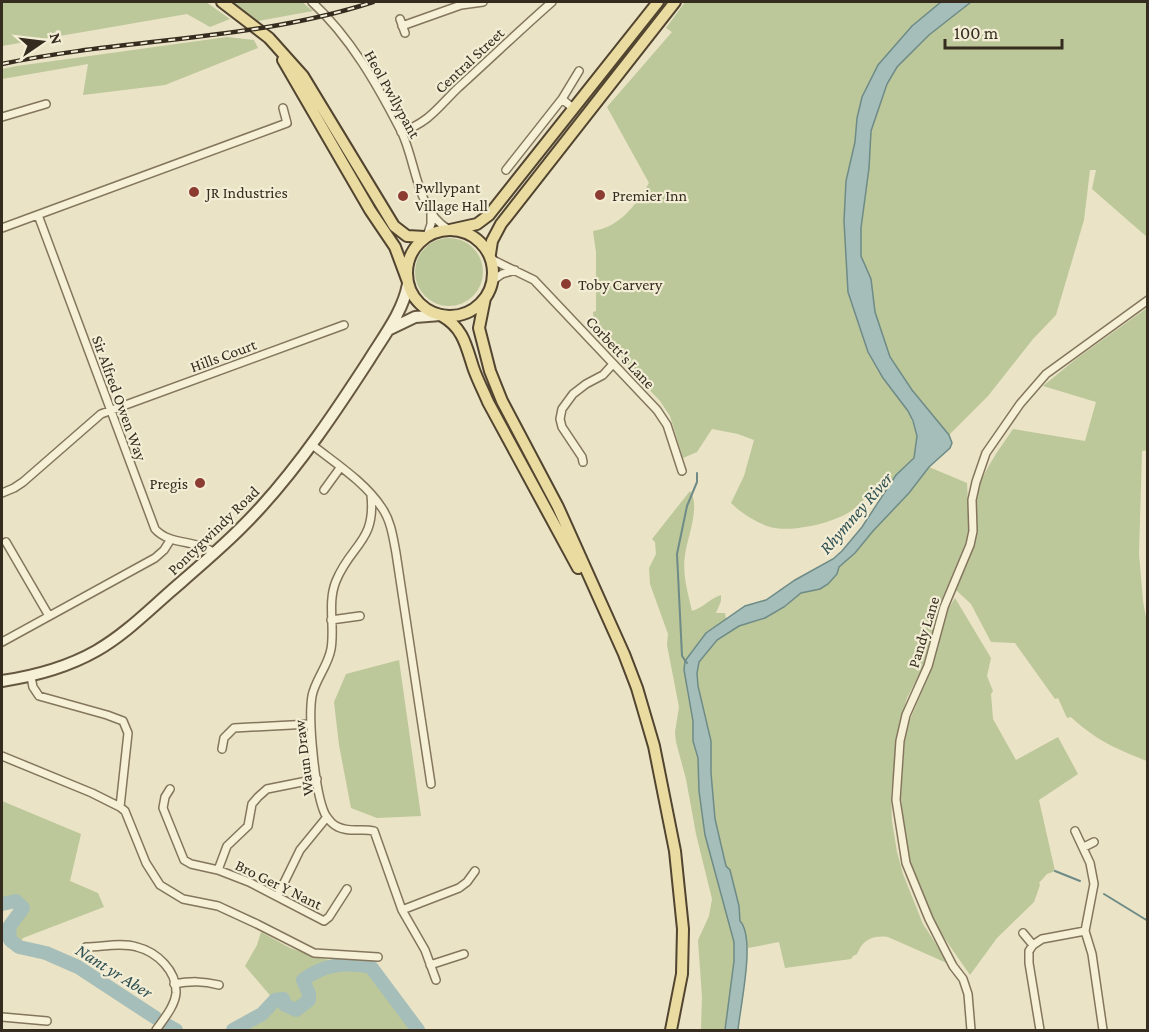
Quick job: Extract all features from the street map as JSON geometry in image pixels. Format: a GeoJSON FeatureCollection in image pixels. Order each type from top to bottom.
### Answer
{"type":"FeatureCollection","features":[{"type":"Feature","properties":{"kind":"main road"},"geometry":{"type":"LineString","coordinates":[[222,2],[252,23],[275,44],[311,88],[393,226],[408,236],[426,236]]}},
{"type":"Feature","properties":{"kind":"main road"},"geometry":{"type":"LineString","coordinates":[[408,283],[411,257],[416,245],[426,236],[437,231],[477,224],[489,215],[658,2]]}},
{"type":"Feature","properties":{"kind":"main road"},"geometry":{"type":"LineString","coordinates":[[671,1029],[681,983],[683,942],[680,887],[658,758],[627,662],[558,507],[502,401],[490,371],[479,328],[485,297],[492,281],[493,237],[502,221],[675,2]]}},
{"type":"Feature","properties":{"kind":"main road"},"geometry":{"type":"LineString","coordinates":[[275,44],[370,210],[395,248],[413,295],[420,303],[453,323],[464,336],[488,402],[603,610]]}},
{"type":"Feature","properties":{"kind":"main road"},"geometry":{"type":"LineString","coordinates":[[449,230],[479,241],[491,256]]}},
{"type":"Feature","properties":{"kind":"main road","name":"Pontygwindy Road"},"geometry":{"type":"LineString","coordinates":[[2,681],[56,670],[80,660],[110,642],[214,553],[262,506],[311,444],[388,330],[403,303],[408,283]]}},
{"type":"Feature","properties":{"kind":"main road"},"geometry":{"type":"LineString","coordinates":[[388,330],[415,317],[455,317],[485,297]]}},
{"type":"Feature","properties":{"kind":"street","name":"Heol Pwllypant"},"geometry":{"type":"LineString","coordinates":[[312,2],[337,26],[370,76],[401,132],[414,174],[431,211],[449,230]]}},
{"type":"Feature","properties":{"kind":"street"},"geometry":{"type":"LineString","coordinates":[[402,26],[461,5],[483,2]]}},
{"type":"Feature","properties":{"kind":"street","name":"Central Street"},"geometry":{"type":"LineString","coordinates":[[401,132],[427,119],[552,2]]}},
{"type":"Feature","properties":{"kind":"street"},"geometry":{"type":"LineString","coordinates":[[506,170],[562,99],[579,71]]}},
{"type":"Feature","properties":{"kind":"street"},"geometry":{"type":"LineString","coordinates":[[562,99],[574,109]]}},
{"type":"Feature","properties":{"kind":"street"},"geometry":{"type":"LineString","coordinates":[[2,117],[46,104]]}},
{"type":"Feature","properties":{"kind":"street"},"geometry":{"type":"LineString","coordinates":[[2,228],[287,123],[283,108]]}},
{"type":"Feature","properties":{"kind":"street"},"geometry":{"type":"LineString","coordinates":[[426,236],[431,224],[431,211]]}},
{"type":"Feature","properties":{"kind":"street","name":"Sir Alfred Owen Way"},"geometry":{"type":"LineString","coordinates":[[38,215],[155,529],[161,536],[171,539]]}},
{"type":"Feature","properties":{"kind":"street","name":"Corbett's Lane"},"geometry":{"type":"LineString","coordinates":[[491,256],[534,280],[657,410],[667,425],[682,471]]}},
{"type":"Feature","properties":{"kind":"street"},"geometry":{"type":"LineString","coordinates":[[492,281],[502,274],[515,270]]}},
{"type":"Feature","properties":{"kind":"street","name":"Pandy Lane"},"geometry":{"type":"LineString","coordinates":[[971,1030],[968,994],[963,979],[953,966],[929,919],[906,863],[896,800],[900,741],[906,715],[928,666],[947,598],[970,545],[973,531],[972,500],[986,453],[1020,404],[1046,374],[1148,300]]}},
{"type":"Feature","properties":{"kind":"street","name":"Hills Court"},"geometry":{"type":"LineString","coordinates":[[2,493],[23,482],[92,420],[344,325]]}},
{"type":"Feature","properties":{"kind":"street"},"geometry":{"type":"LineString","coordinates":[[583,462],[582,457],[561,427],[562,409],[573,394],[603,375],[613,364]]}},
{"type":"Feature","properties":{"kind":"street"},"geometry":{"type":"LineString","coordinates":[[311,444],[371,495],[382,508],[390,525],[431,784]]}},
{"type":"Feature","properties":{"kind":"street"},"geometry":{"type":"LineString","coordinates":[[324,490],[340,468]]}},
{"type":"Feature","properties":{"kind":"street","name":"Waun Draw"},"geometry":{"type":"LineString","coordinates":[[371,495],[372,518],[364,539],[342,569],[335,584],[331,605],[333,639],[330,654],[313,693],[310,724],[317,779],[327,817],[337,827],[352,831],[367,829],[374,831],[402,910],[436,980]]}},
{"type":"Feature","properties":{"kind":"street"},"geometry":{"type":"LineString","coordinates":[[171,539],[206,547],[214,553]]}},
{"type":"Feature","properties":{"kind":"street","name":"Pontygwindy Road"},"geometry":{"type":"LineString","coordinates":[[2,642],[155,558],[171,539]]}},
{"type":"Feature","properties":{"kind":"street"},"geometry":{"type":"LineString","coordinates":[[6,542],[49,616]]}},
{"type":"Feature","properties":{"kind":"street"},"geometry":{"type":"LineString","coordinates":[[331,620],[360,616]]}},
{"type":"Feature","properties":{"kind":"street"},"geometry":{"type":"LineString","coordinates":[[31,676],[33,687],[39,696],[123,721],[128,733],[120,807]]}},
{"type":"Feature","properties":{"kind":"street"},"geometry":{"type":"LineString","coordinates":[[222,749],[224,738],[234,728],[310,724]]}},
{"type":"Feature","properties":{"kind":"street"},"geometry":{"type":"LineString","coordinates":[[2,756],[120,807],[125,811],[146,863],[160,885],[183,899],[218,906],[314,953],[378,957]]}},
{"type":"Feature","properties":{"kind":"street"},"geometry":{"type":"LineString","coordinates":[[218,870],[227,846],[248,826],[252,804],[258,796],[267,789],[317,779]]}},
{"type":"Feature","properties":{"kind":"street","name":"Bro Ger Y Nant"},"geometry":{"type":"LineString","coordinates":[[170,789],[165,796],[163,808],[184,860],[191,864],[218,870],[278,895],[324,921],[347,889]]}},
{"type":"Feature","properties":{"kind":"street"},"geometry":{"type":"LineString","coordinates":[[278,895],[300,850],[327,817]]}},
{"type":"Feature","properties":{"kind":"street"},"geometry":{"type":"LineString","coordinates":[[1075,831],[1090,863],[1094,884],[1085,931],[1092,954],[1103,1030]]}},
{"type":"Feature","properties":{"kind":"street"},"geometry":{"type":"LineString","coordinates":[[1084,847],[1094,842]]}},
{"type":"Feature","properties":{"kind":"street"},"geometry":{"type":"LineString","coordinates":[[402,910],[459,888],[475,871]]}},
{"type":"Feature","properties":{"kind":"street"},"geometry":{"type":"LineString","coordinates":[[1040,1030],[1029,951],[1042,939],[1085,931]]}},
{"type":"Feature","properties":{"kind":"street"},"geometry":{"type":"LineString","coordinates":[[1023,933],[1033,945]]}},
{"type":"Feature","properties":{"kind":"street"},"geometry":{"type":"LineString","coordinates":[[86,948],[136,946],[161,960],[170,971],[176,994],[172,1005],[156,1030]]}},
{"type":"Feature","properties":{"kind":"street"},"geometry":{"type":"LineString","coordinates":[[430,965],[464,954]]}},
{"type":"Feature","properties":{"kind":"street"},"geometry":{"type":"LineString","coordinates":[[174,984],[206,981],[219,985]]}},
{"type":"Feature","properties":{"kind":"street"},"geometry":{"type":"LineString","coordinates":[[2,1017],[47,1021]]}},
{"type":"Feature","properties":{"kind":"green space"},"geometry":{"type":"Polygon","coordinates":[[[2,2],[206,2],[230,19],[210,27],[187,14],[2,46],[2,2]]]}},
{"type":"Feature","properties":{"kind":"green space"},"geometry":{"type":"Polygon","coordinates":[[[232,2],[302,2],[313,11],[258,21],[232,2]]]}},
{"type":"Feature","properties":{"kind":"green space"},"geometry":{"type":"Polygon","coordinates":[[[685,2],[941,2],[912,26],[878,65],[862,97],[846,181],[844,221],[848,292],[868,352],[883,378],[908,411],[918,436],[914,458],[896,475],[886,492],[875,488],[851,511],[823,523],[800,528],[779,529],[755,520],[735,507],[731,503],[744,476],[754,440],[712,429],[697,452],[683,458],[670,416],[660,401],[594,331],[596,252],[593,231],[611,225],[626,214],[649,183],[607,107],[672,32],[666,28],[685,2]]]}},
{"type":"Feature","properties":{"kind":"green space"},"geometry":{"type":"Polygon","coordinates":[[[971,2],[1147,2],[1147,237],[1092,189],[1096,170],[1090,170],[1084,220],[1056,315],[1033,339],[988,396],[949,435],[912,390],[890,357],[875,312],[871,279],[861,256],[861,228],[869,168],[871,131],[886,84],[897,67],[929,35],[971,2]]]}},
{"type":"Feature","properties":{"kind":"green space"},"geometry":{"type":"Polygon","coordinates":[[[227,37],[254,40],[258,48],[165,85],[83,95],[88,64],[2,79],[2,69],[17,66],[227,37]]]}},
{"type":"Feature","properties":{"kind":"green space"},"geometry":{"type":"Polygon","coordinates":[[[442,238],[456,238],[468,243],[478,253],[483,272],[478,291],[468,301],[456,306],[442,306],[430,301],[420,291],[415,279],[415,265],[420,253],[430,243],[442,238]]]}},
{"type":"Feature","properties":{"kind":"green space"},"geometry":{"type":"Polygon","coordinates":[[[1147,308],[1148,450],[1142,451],[1139,554],[1148,628],[1147,761],[1107,743],[1088,732],[1071,717],[1067,718],[1058,698],[1055,699],[1015,643],[991,642],[971,604],[956,590],[975,539],[978,490],[1003,443],[1013,429],[1085,441],[1096,402],[1043,386],[1076,359],[1147,308]]]}},
{"type":"Feature","properties":{"kind":"green space"},"geometry":{"type":"Polygon","coordinates":[[[929,467],[967,483],[969,522],[967,539],[941,601],[923,667],[907,698],[899,725],[891,794],[892,821],[903,874],[923,924],[949,964],[888,937],[882,937],[865,942],[851,959],[785,968],[779,942],[748,948],[740,921],[739,906],[730,870],[726,866],[715,819],[711,741],[698,686],[699,662],[717,640],[739,626],[765,618],[784,607],[801,593],[820,589],[837,574],[839,567],[855,553],[909,493],[929,467]]]}},
{"type":"Feature","properties":{"kind":"green space"},"geometry":{"type":"Polygon","coordinates":[[[690,491],[693,497],[694,513],[684,569],[692,611],[721,595],[716,613],[725,613],[726,619],[706,633],[685,661],[687,691],[693,721],[693,741],[698,758],[699,791],[705,835],[734,942],[734,961],[725,1030],[701,1030],[702,997],[698,940],[709,916],[712,899],[676,742],[675,732],[679,707],[667,645],[668,634],[650,584],[649,568],[656,554],[655,542],[652,539],[690,491]]]}},
{"type":"Feature","properties":{"kind":"green space"},"geometry":{"type":"Polygon","coordinates":[[[955,598],[991,658],[987,676],[993,691],[991,694],[993,719],[1016,760],[1058,737],[1078,774],[1039,800],[1055,871],[1047,874],[1039,883],[1034,902],[997,938],[970,975],[936,926],[907,855],[901,797],[905,738],[909,722],[929,675],[947,611],[955,598]]]}},
{"type":"Feature","properties":{"kind":"green space"},"geometry":{"type":"Polygon","coordinates":[[[399,660],[421,816],[377,818],[351,808],[339,745],[334,702],[346,674],[399,660]]]}},
{"type":"Feature","properties":{"kind":"green space"},"geometry":{"type":"Polygon","coordinates":[[[2,801],[81,834],[70,881],[98,893],[104,907],[23,938],[19,947],[10,940],[9,927],[23,908],[16,901],[2,904],[2,801]]]}},
{"type":"Feature","properties":{"kind":"green space"},"geometry":{"type":"Polygon","coordinates":[[[261,932],[290,948],[319,958],[371,967],[418,1030],[233,1030],[262,1014],[274,1000],[245,966],[257,945],[261,932]]]}},
{"type":"Feature","properties":{"kind":"water"},"geometry":{"type":"Polygon","coordinates":[[[941,2],[971,2],[929,35],[897,67],[887,84],[871,131],[869,168],[861,228],[861,256],[871,279],[875,312],[890,357],[912,390],[949,435],[952,443],[950,448],[929,467],[855,553],[839,567],[837,574],[828,584],[820,589],[801,593],[784,607],[765,618],[739,626],[717,640],[699,662],[698,686],[711,741],[715,819],[747,942],[746,973],[738,1030],[725,1030],[734,961],[734,942],[705,835],[699,791],[698,758],[693,741],[693,721],[684,670],[685,661],[706,633],[745,606],[766,600],[795,580],[833,559],[862,527],[896,475],[914,458],[917,436],[913,421],[868,352],[848,292],[844,221],[846,181],[862,97],[878,65],[912,26],[941,2]]]}},
{"type":"Feature","properties":{"kind":"waterway"},"geometry":{"type":"LineString","coordinates":[[687,663],[682,656],[677,554],[687,506],[697,482],[697,473]]}},
{"type":"Feature","properties":{"kind":"waterway"},"geometry":{"type":"LineString","coordinates":[[1055,871],[1080,881]]}},
{"type":"Feature","properties":{"kind":"waterway"},"geometry":{"type":"LineString","coordinates":[[1104,894],[1148,921]]}},
{"type":"Feature","properties":{"kind":"waterway","name":"Nant yr Aber"},"geometry":{"type":"LineString","coordinates":[[2,904],[16,901],[23,908],[9,927],[10,940],[19,947],[46,953],[78,967],[156,1018]]}},
{"type":"Feature","properties":{"kind":"waterway","name":"Nant yr Aber"},"geometry":{"type":"LineString","coordinates":[[233,1030],[262,1014],[275,1000],[283,999],[285,1005],[296,1010],[309,1000],[303,980],[327,968],[344,965],[371,967],[418,1030]]}},
{"type":"Feature","properties":{"kind":"waterway","name":"Nant yr Aber"},"geometry":{"type":"LineString","coordinates":[[167,1025],[176,1030]]}},
{"type":"Feature","properties":{"kind":"railway"},"geometry":{"type":"LineString","coordinates":[[2,64],[48,55],[235,32],[328,15],[373,2]]}},
{"type":"Feature","properties":{"kind":"place","name":"JR Industries"},"geometry":{"type":"Point","coordinates":[194,192]}},
{"type":"Feature","properties":{"kind":"place","name":"Premier Inn"},"geometry":{"type":"Point","coordinates":[600,195]}},
{"type":"Feature","properties":{"kind":"place","name":"Pwllypant Village Hall"},"geometry":{"type":"Point","coordinates":[403,196]}},
{"type":"Feature","properties":{"kind":"place","name":"Toby Carvery"},"geometry":{"type":"Point","coordinates":[566,284]}},
{"type":"Feature","properties":{"kind":"place","name":"Pregis"},"geometry":{"type":"Point","coordinates":[200,483]}},
{"type":"Feature","properties":{"kind":"water label","name":"Rhymney River"},"geometry":{"type":"Point","coordinates":[856,513]}}]}
